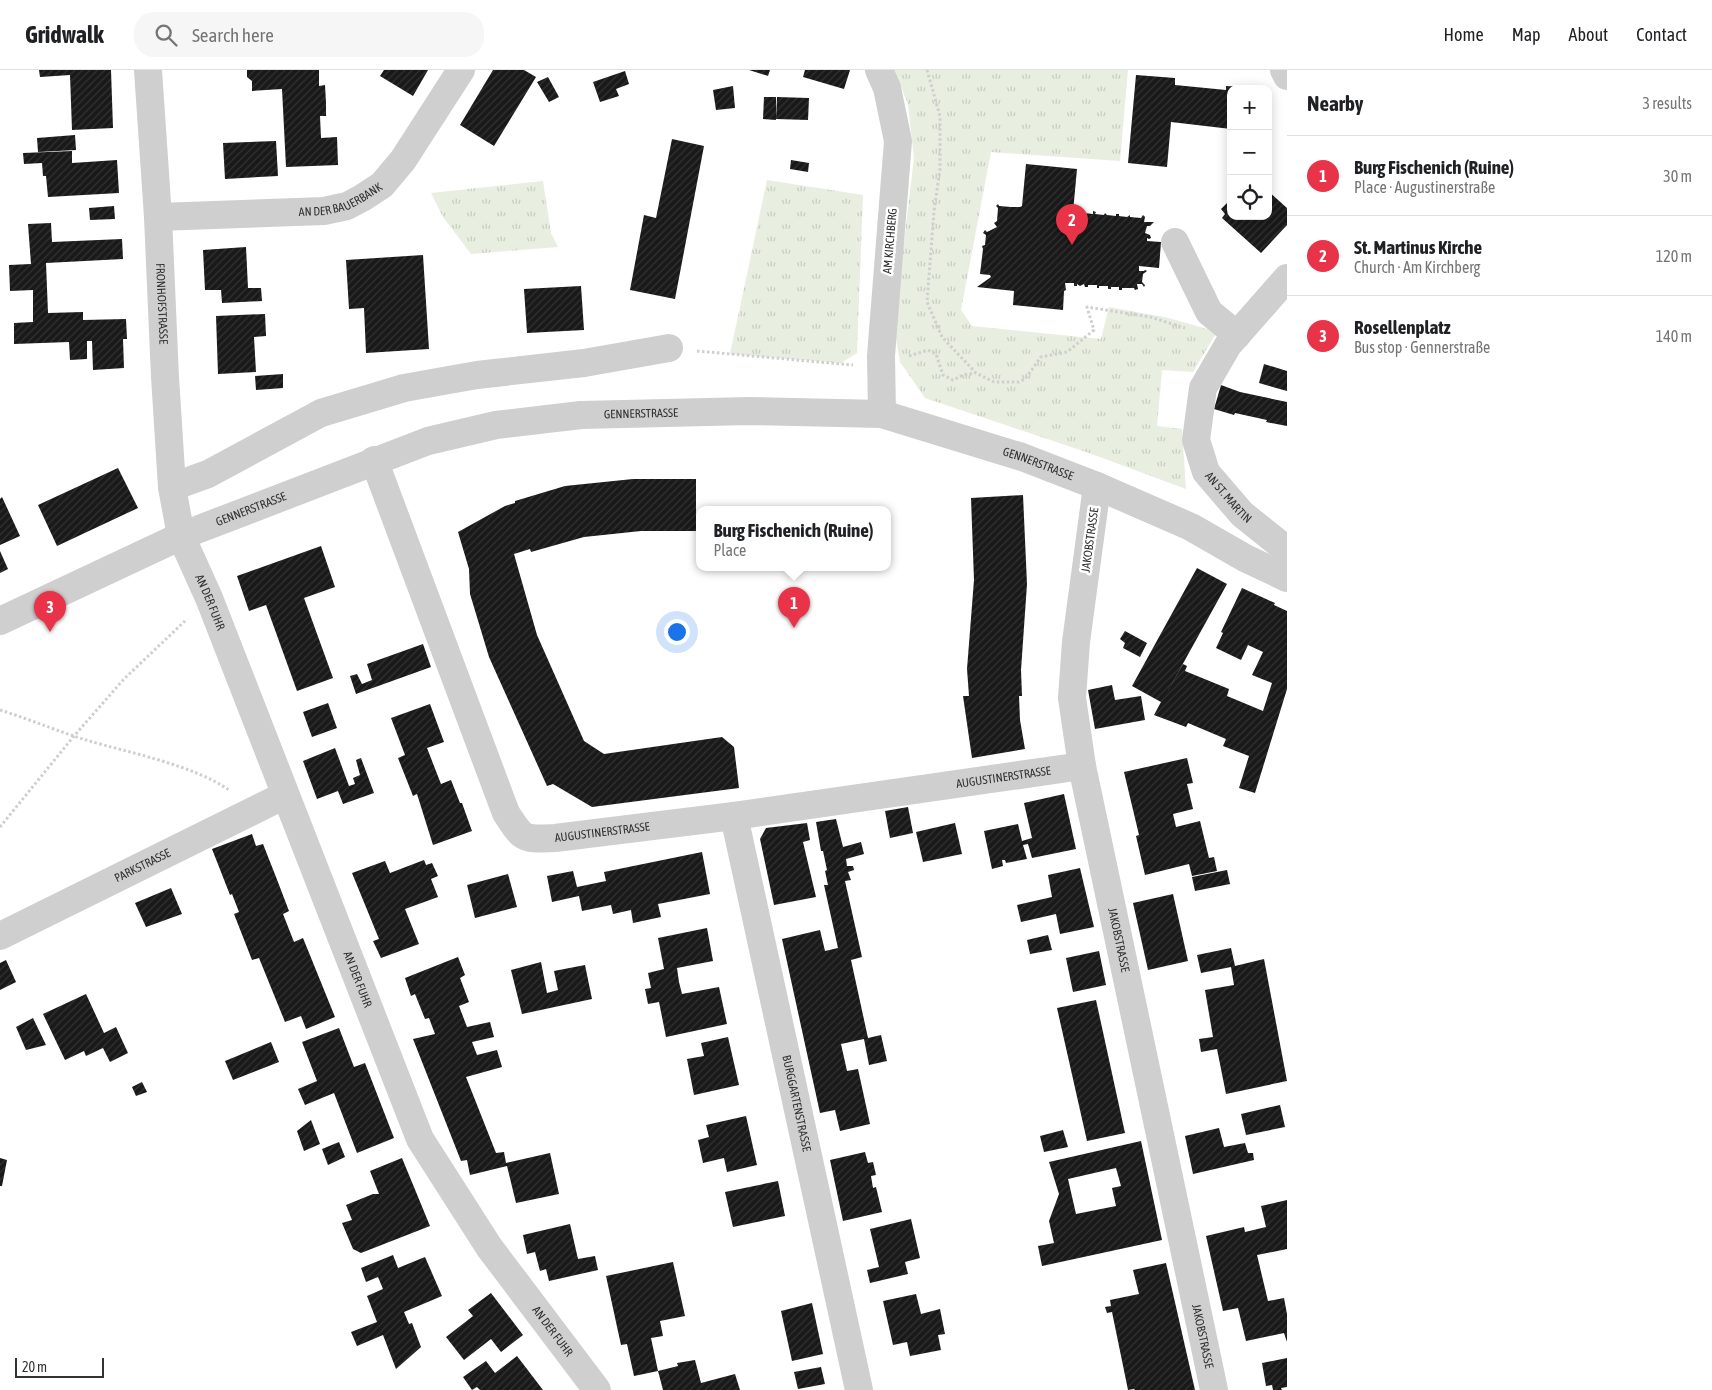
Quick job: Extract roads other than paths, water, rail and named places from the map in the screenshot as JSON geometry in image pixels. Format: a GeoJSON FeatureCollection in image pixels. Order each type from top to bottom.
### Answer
{"type":"FeatureCollection","features":[{"type":"Feature","properties":{"kind":"street","name":"FRONHOFSTRASSE"},"geometry":{"type":"LineString","coordinates":[[148,70],[158,217],[172,487],[181,536]]}},
{"type":"Feature","properties":{"kind":"street","name":"AN DER BAUERBANK"},"geometry":{"type":"LineString","coordinates":[[158,217],[324,211],[347,206],[382,185],[403,160],[461,70]]}},
{"type":"Feature","properties":{"kind":"street","name":"AM KIRCHBERG"},"geometry":{"type":"LineString","coordinates":[[879,70],[887,88],[898,141],[891,364],[882,414]]}},
{"type":"Feature","properties":{"kind":"street"},"geometry":{"type":"LineString","coordinates":[[1284,70],[1287,76]]}},
{"type":"Feature","properties":{"kind":"street"},"geometry":{"type":"LineString","coordinates":[[1175,242],[1209,312],[1237,334]]}},
{"type":"Feature","properties":{"kind":"street","name":"AN ST. MARTIN"},"geometry":{"type":"LineString","coordinates":[[1287,278],[1228,344],[1203,388],[1196,440],[1206,472],[1242,514],[1287,550]]}},
{"type":"Feature","properties":{"kind":"street"},"geometry":{"type":"LineString","coordinates":[[172,487],[208,474],[320,414],[404,388],[477,375],[584,362],[669,348]]}},
{"type":"Feature","properties":{"kind":"street","name":"GENNERSTRASSE"},"geometry":{"type":"LineString","coordinates":[[0,621],[181,536],[374,460],[428,441],[496,425],[581,415],[750,411],[882,414],[1022,457],[1097,486],[1191,527],[1245,558],[1287,578]]}},
{"type":"Feature","properties":{"kind":"street","name":"AUGUSTINERSTRASSE"},"geometry":{"type":"LineString","coordinates":[[374,460],[506,813],[519,833],[530,839],[555,838],[734,816],[1082,766]]}},
{"type":"Feature","properties":{"kind":"street","name":"JAKOBSTRASSE"},"geometry":{"type":"LineString","coordinates":[[1097,486],[1076,642],[1072,698],[1082,766],[1214,1390]]}},
{"type":"Feature","properties":{"kind":"street","name":"AN DER FUHR"},"geometry":{"type":"LineString","coordinates":[[181,536],[209,598],[420,1139],[489,1247],[597,1390]]}},
{"type":"Feature","properties":{"kind":"street","name":"PARKSTRASSE"},"geometry":{"type":"LineString","coordinates":[[0,936],[285,795]]}},
{"type":"Feature","properties":{"kind":"street","name":"BURGGARTENSTRASSE"},"geometry":{"type":"LineString","coordinates":[[734,816],[859,1390]]}},
{"type":"Feature","properties":{"kind":"place","name":"St. Martinus Kirche"},"geometry":{"type":"Point","coordinates":[1072,245]}},
{"type":"Feature","properties":{"kind":"place","name":"Burg Fischenich (Ruine)"},"geometry":{"type":"Point","coordinates":[794,628]}},
{"type":"Feature","properties":{"kind":"place","name":"Rosellenplatz"},"geometry":{"type":"Point","coordinates":[50,632]}}]}
